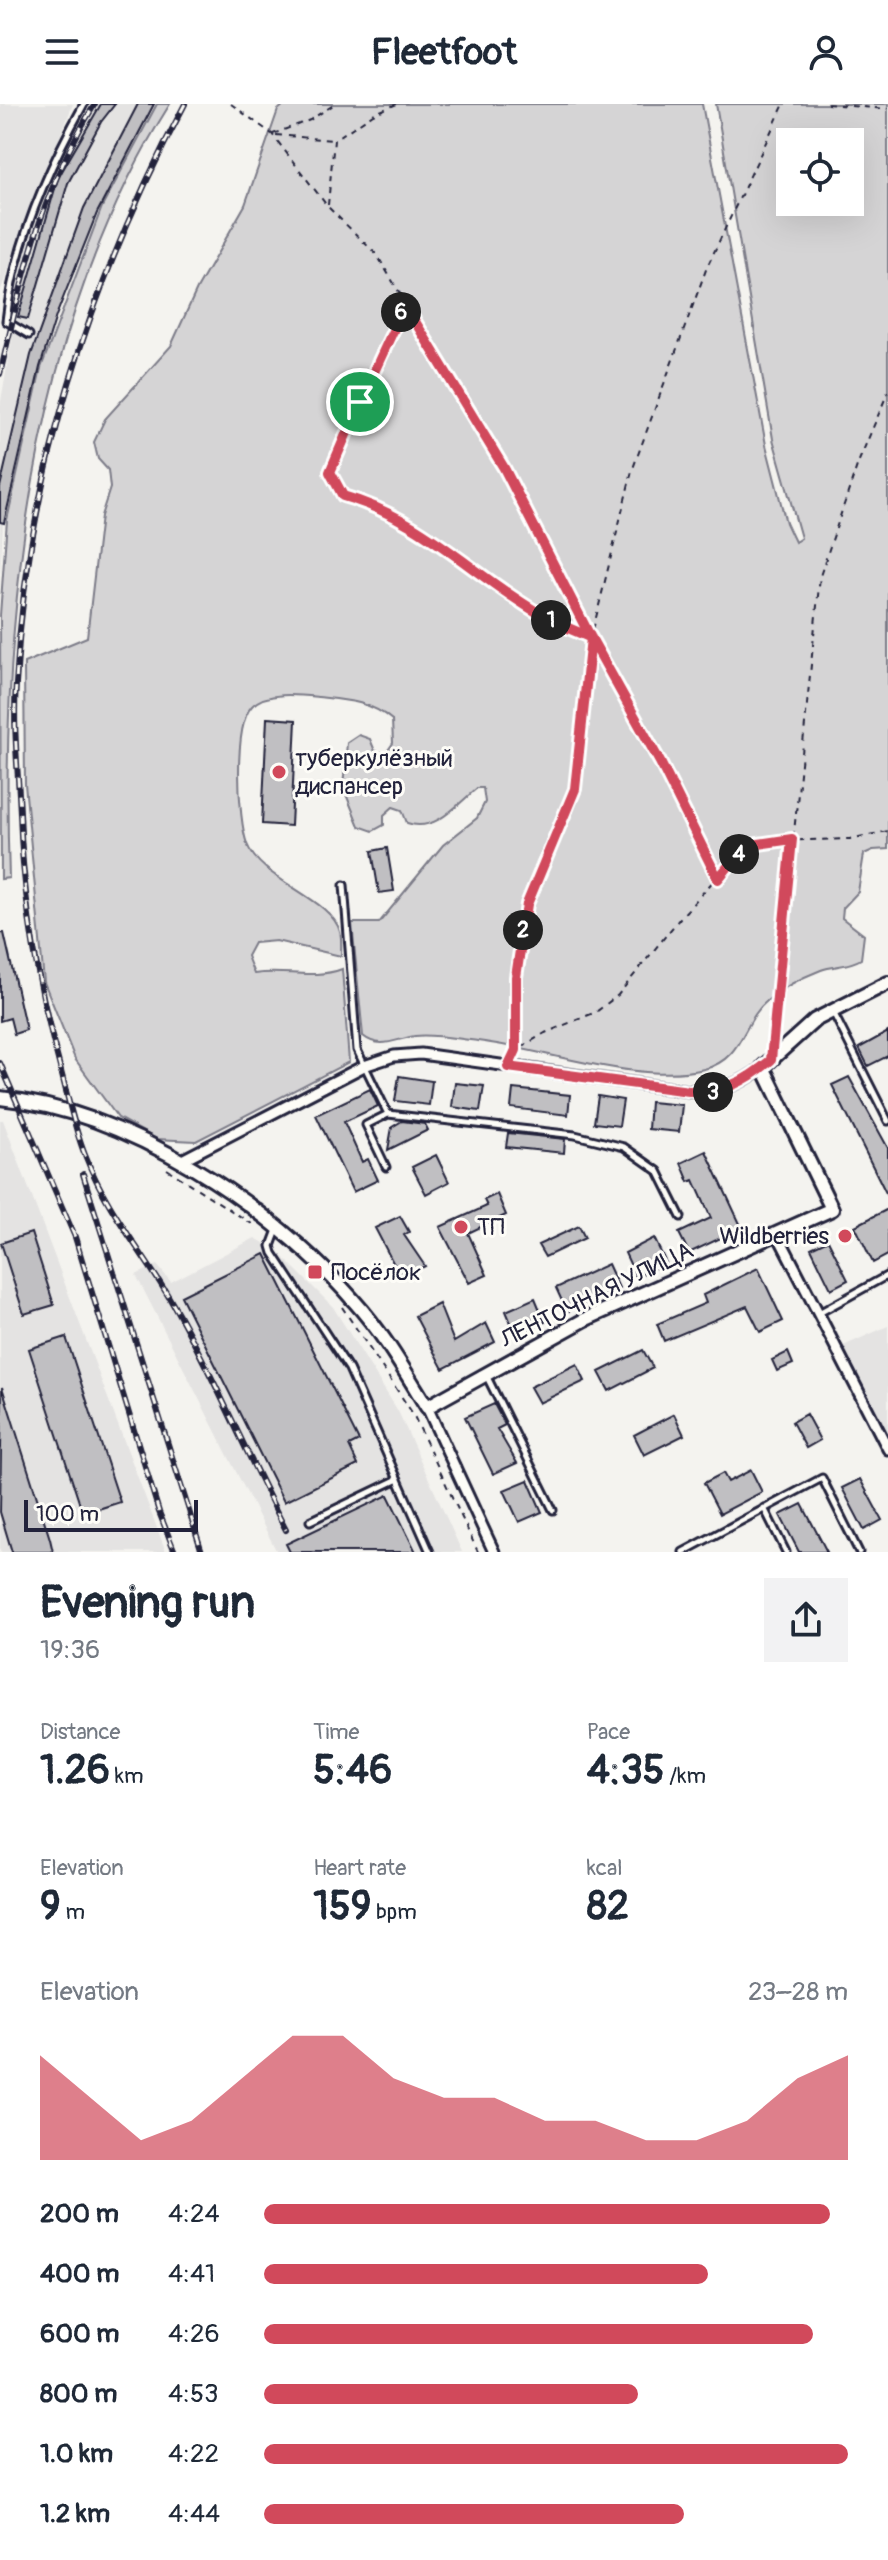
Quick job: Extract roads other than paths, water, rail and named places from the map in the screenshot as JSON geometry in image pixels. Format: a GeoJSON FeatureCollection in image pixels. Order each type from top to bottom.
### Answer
{"type":"FeatureCollection","features":[{"type":"Feature","properties":{"kind":"street"},"geometry":{"type":"LineString","coordinates":[[182,1160],[364,1066],[394,1056],[421,1054],[577,1078],[717,1092],[742,1083],[832,1009],[888,983]]}},
{"type":"Feature","properties":{"kind":"street","name":"ЛЕНТОЧНАЯ УЛИЦА"},"geometry":{"type":"LineString","coordinates":[[427,1407],[586,1319],[832,1209],[767,1064]]}},
{"type":"Feature","properties":{"kind":"street"},"geometry":{"type":"LineString","coordinates":[[0,1098],[83,1116],[182,1160],[307,1251],[356,1302],[382,1335],[427,1407],[494,1552]]}},
{"type":"Feature","properties":{"kind":"street"},"geometry":{"type":"LineString","coordinates":[[777,1233],[888,1449]]}},
{"type":"Feature","properties":{"kind":"lane"},"geometry":{"type":"LineString","coordinates":[[29,335],[8,326],[6,321],[15,275],[59,147],[84,104]]}},
{"type":"Feature","properties":{"kind":"lane"},"geometry":{"type":"LineString","coordinates":[[344,885],[357,1050],[388,1114]]}},
{"type":"Feature","properties":{"kind":"lane"},"geometry":{"type":"LineString","coordinates":[[832,1009],[888,1121]]}},
{"type":"Feature","properties":{"kind":"lane"},"geometry":{"type":"LineString","coordinates":[[386,1167],[366,1125],[388,1114],[575,1135],[624,1147],[658,1171],[681,1217]]}},
{"type":"Feature","properties":{"kind":"lane"},"geometry":{"type":"LineString","coordinates":[[277,1229],[272,1239],[273,1253],[349,1369],[430,1552]]}},
{"type":"Feature","properties":{"kind":"lane"},"geometry":{"type":"LineString","coordinates":[[818,1314],[888,1275]]}},
{"type":"Feature","properties":{"kind":"lane"},"geometry":{"type":"LineString","coordinates":[[486,1375],[553,1510]]}},
{"type":"Feature","properties":{"kind":"lane"},"geometry":{"type":"LineString","coordinates":[[683,1552],[822,1478],[859,1552]]}},
{"type":"Feature","properties":{"kind":"lane"},"geometry":{"type":"LineString","coordinates":[[310,1521],[398,1479]]}},
{"type":"Feature","properties":{"kind":"lane"},"geometry":{"type":"LineString","coordinates":[[764,1508],[786,1552]]}},
{"type":"Feature","properties":{"kind":"railway"},"geometry":{"type":"LineString","coordinates":[[0,374],[26,268],[47,203],[60,170],[95,104]]}},
{"type":"Feature","properties":{"kind":"railway"},"geometry":{"type":"LineString","coordinates":[[185,104],[120,241],[92,312],[49,458],[33,532],[22,608],[16,684],[15,732],[22,847],[28,913],[39,978],[53,1042],[85,1155],[113,1211],[186,1327],[286,1530]]}},
{"type":"Feature","properties":{"kind":"railway"},"geometry":{"type":"LineString","coordinates":[[0,1063],[75,1237],[159,1512],[175,1552]]}},
{"type":"Feature","properties":{"kind":"railway"},"geometry":{"type":"LineString","coordinates":[[83,1174],[202,1552]]}},
{"type":"Feature","properties":{"kind":"place","name":"туберкулёзный диспансер"},"geometry":{"type":"Point","coordinates":[279,772]}},
{"type":"Feature","properties":{"kind":"place","name":"ТП"},"geometry":{"type":"Point","coordinates":[461,1227]}},
{"type":"Feature","properties":{"kind":"place","name":"Wildberries"},"geometry":{"type":"Point","coordinates":[845,1236]}},
{"type":"Feature","properties":{"kind":"place","name":"Посёлок"},"geometry":{"type":"Point","coordinates":[315,1272]}}]}
